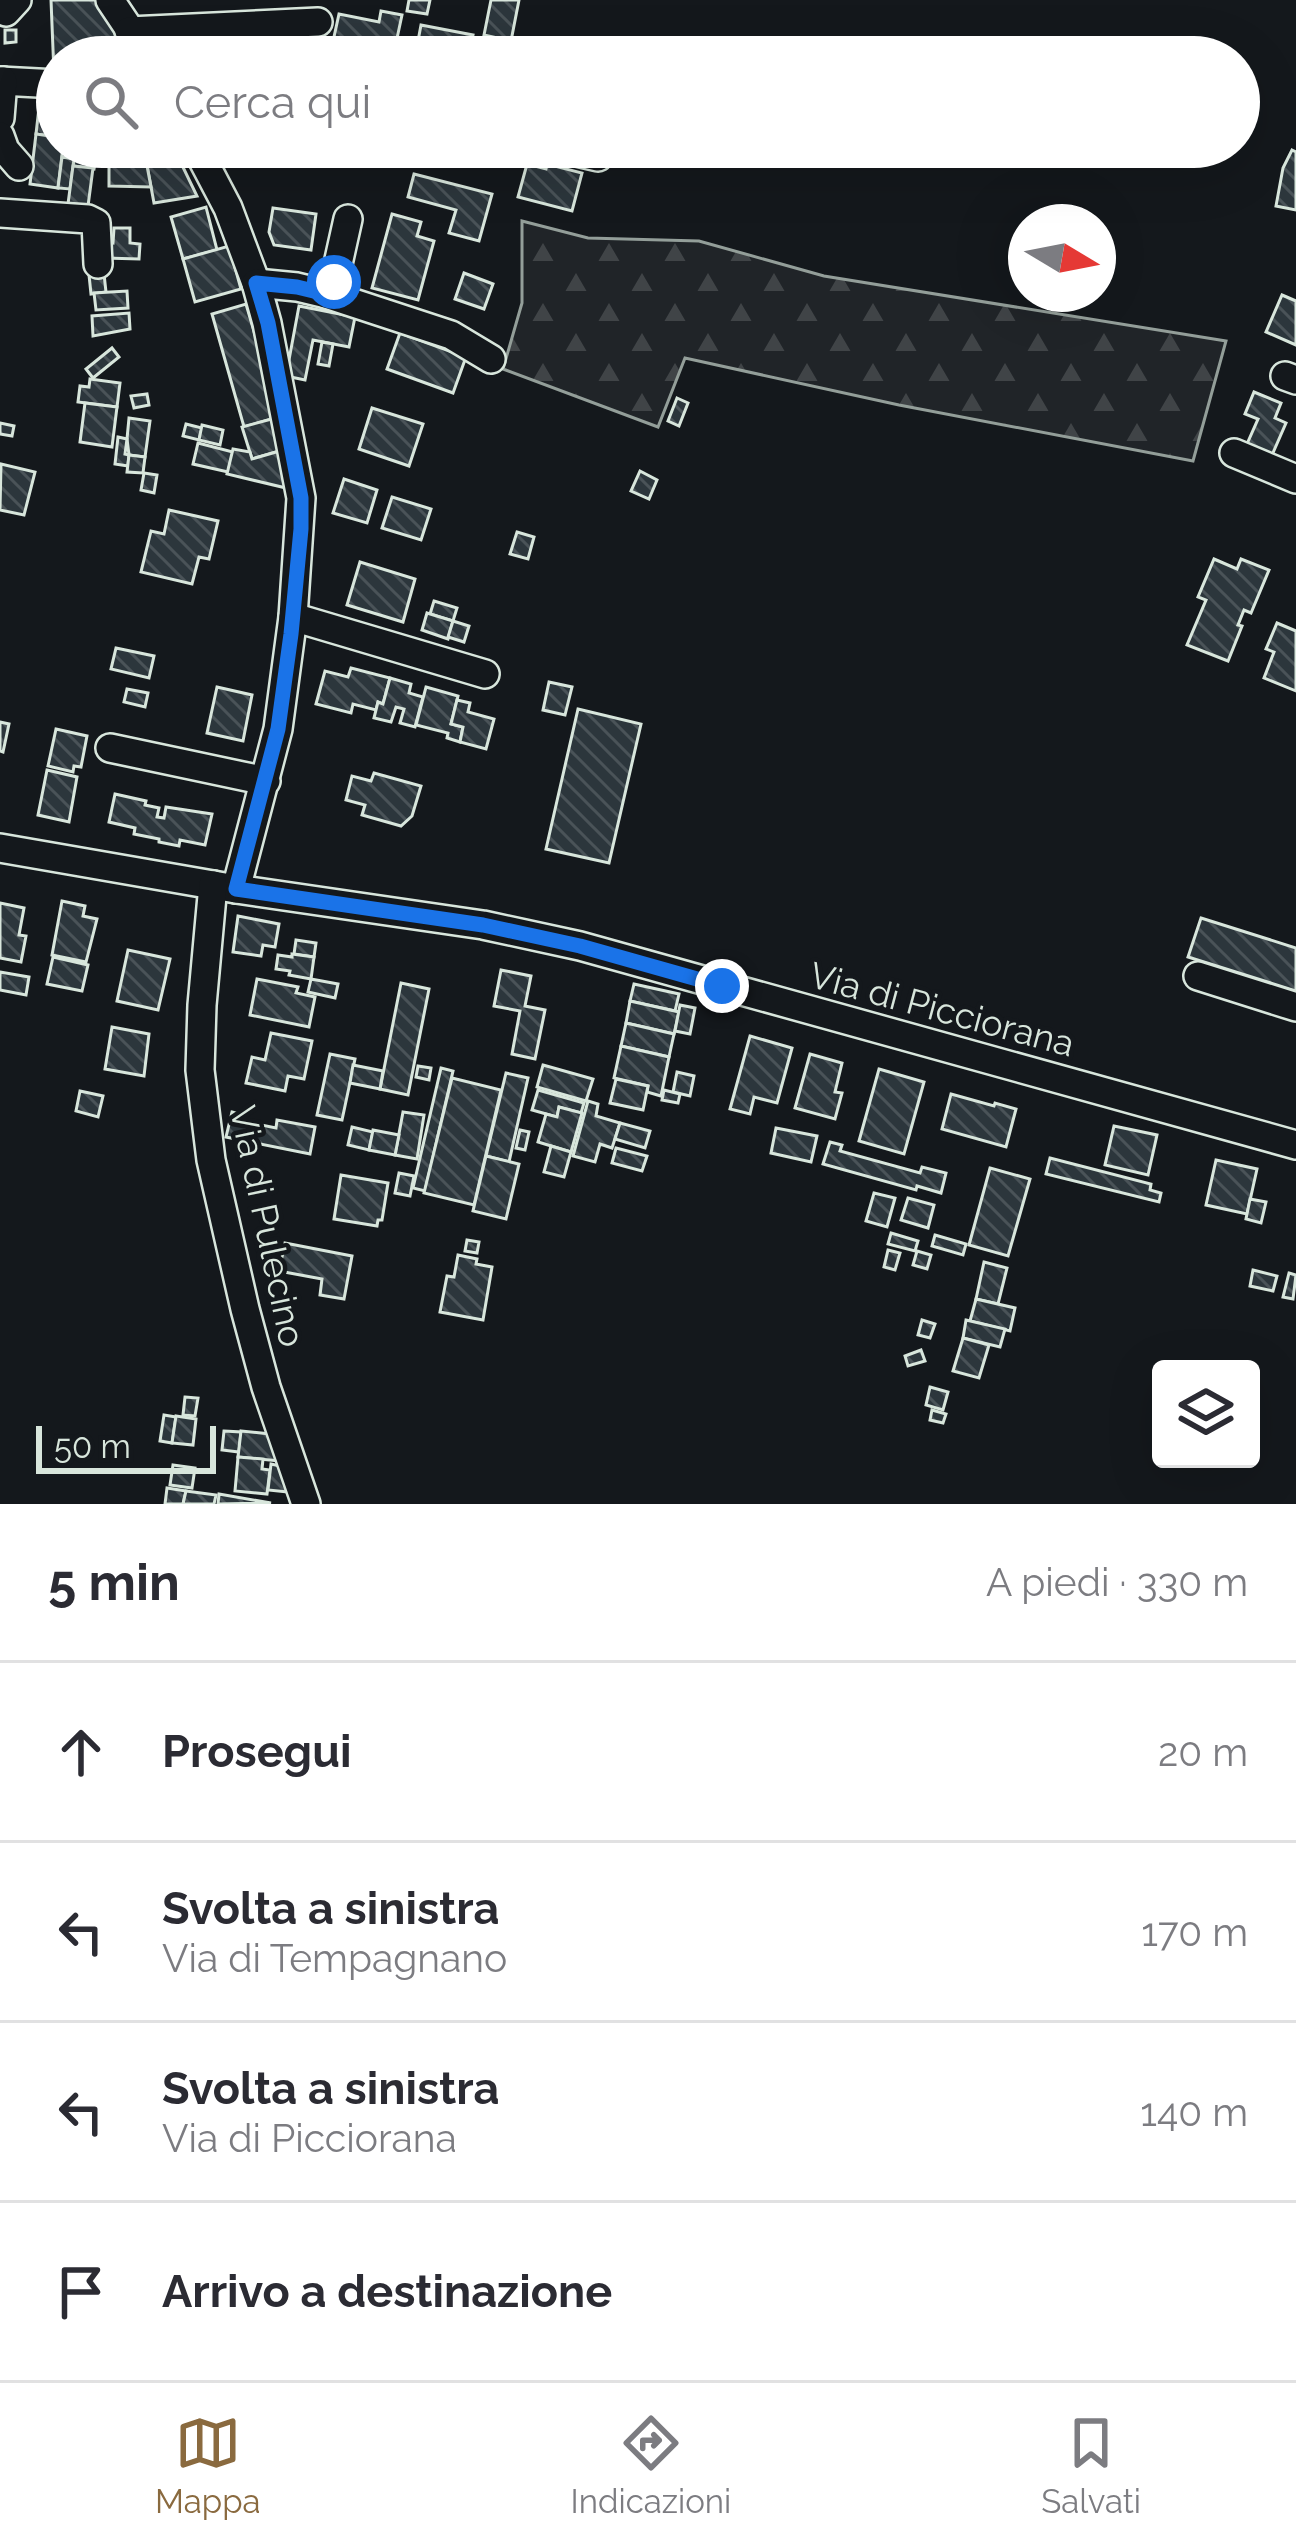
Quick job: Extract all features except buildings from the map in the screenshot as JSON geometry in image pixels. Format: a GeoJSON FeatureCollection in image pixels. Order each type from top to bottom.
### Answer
{"type":"FeatureCollection","features":[{"type":"Feature","properties":{"kind":"street"},"geometry":{"type":"LineString","coordinates":[[0,8],[5,12],[17,0]]}},
{"type":"Feature","properties":{"kind":"street"},"geometry":{"type":"LineString","coordinates":[[110,0],[134,36]]}},
{"type":"Feature","properties":{"kind":"street"},"geometry":{"type":"LineString","coordinates":[[219,36],[318,22]]}},
{"type":"Feature","properties":{"kind":"street"},"geometry":{"type":"LineString","coordinates":[[0,118],[1,81],[36,83]]}},
{"type":"Feature","properties":{"kind":"street"},"geometry":{"type":"LineString","coordinates":[[0,136],[19,166]]}},
{"type":"Feature","properties":{"kind":"street","name":"Via di Pulecino"},"geometry":{"type":"LineString","coordinates":[[207,168],[228,208],[268,323],[301,498],[293,617],[278,729],[266,781],[225,887],[202,1005],[200,1070],[211,1160],[266,1388],[306,1504]]}},
{"type":"Feature","properties":{"kind":"street"},"geometry":{"type":"LineString","coordinates":[[0,213],[96,223],[98,264]]}},
{"type":"Feature","properties":{"kind":"street"},"geometry":{"type":"LineString","coordinates":[[326,294],[334,282],[348,219]]}},
{"type":"Feature","properties":{"kind":"street"},"geometry":{"type":"LineString","coordinates":[[256,283],[326,294],[451,335],[491,359]]}},
{"type":"Feature","properties":{"kind":"street"},"geometry":{"type":"LineString","coordinates":[[1234,453],[1296,479]]}},
{"type":"Feature","properties":{"kind":"street"},"geometry":{"type":"LineString","coordinates":[[293,617],[484,674]]}},
{"type":"Feature","properties":{"kind":"street"},"geometry":{"type":"LineString","coordinates":[[110,748],[266,781]]}},
{"type":"Feature","properties":{"kind":"street","name":"Via di Picciorana"},"geometry":{"type":"LineString","coordinates":[[0,848],[483,925],[580,946],[1296,1144]]}},
{"type":"Feature","properties":{"kind":"street"},"geometry":{"type":"LineString","coordinates":[[1198,976],[1296,1007]]}},
{"type":"Feature","properties":{"kind":"green space"},"geometry":{"type":"Polygon","coordinates":[[[522,221],[588,238],[699,241],[824,276],[1008,306],[1008,312],[1047,312],[1226,341],[1193,461],[685,358],[658,427],[503,369],[522,303],[522,221]]]}},
{"type":"Feature","properties":{"kind":"route"},"geometry":{"type":"LineString","coordinates":[[334,282],[326,294],[256,283],[301,498],[301,529],[278,729],[236,889],[483,925],[580,946],[722,986]]}}]}
